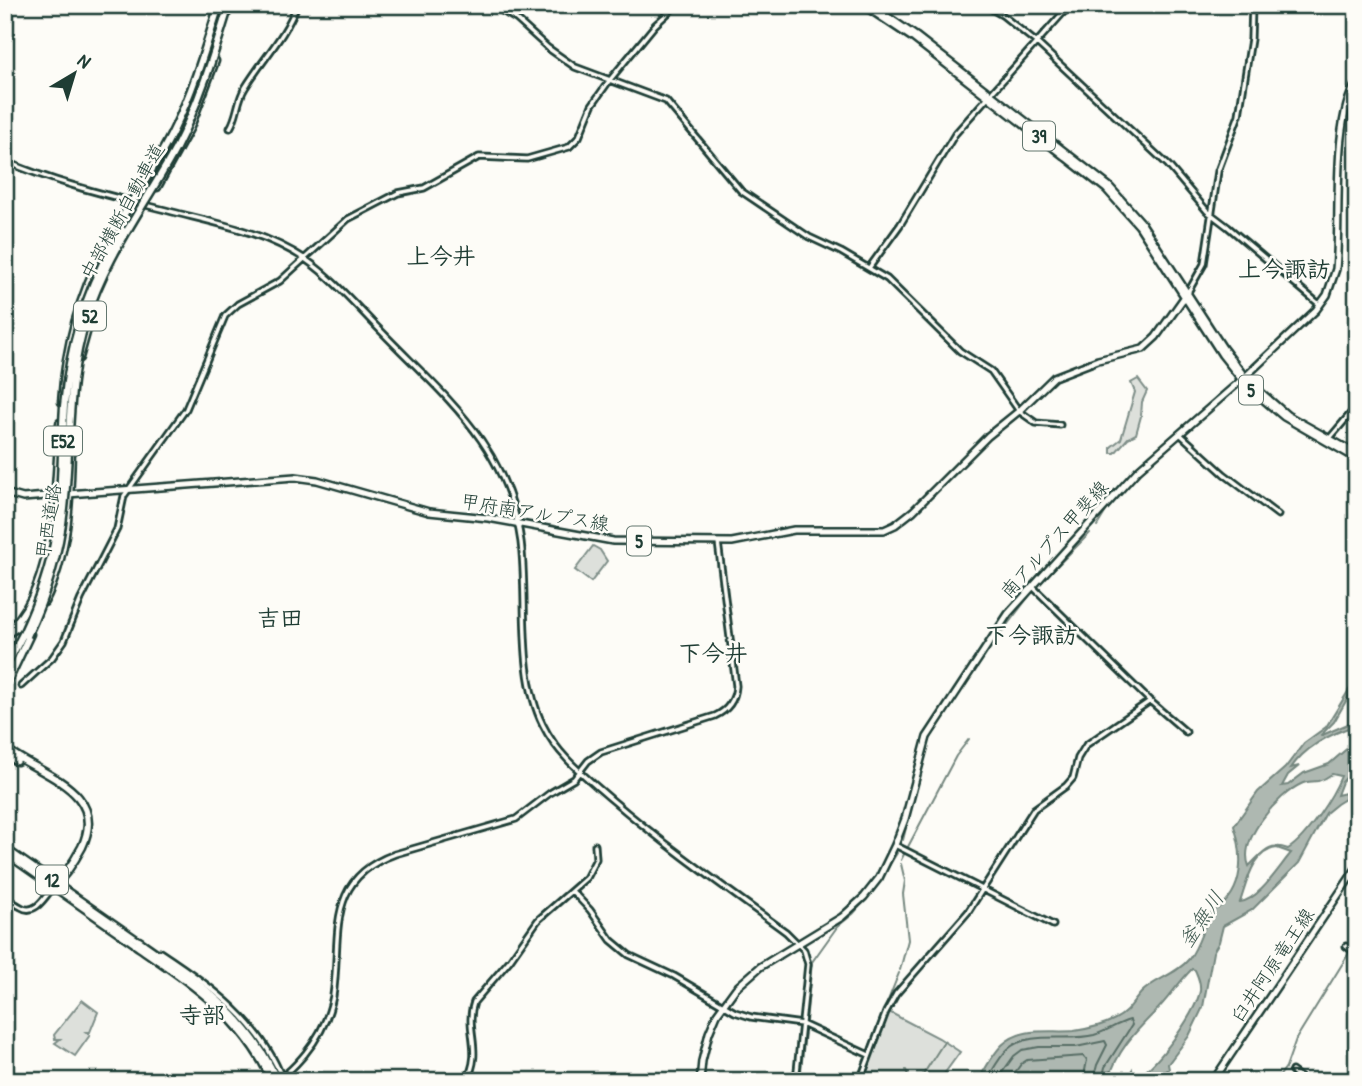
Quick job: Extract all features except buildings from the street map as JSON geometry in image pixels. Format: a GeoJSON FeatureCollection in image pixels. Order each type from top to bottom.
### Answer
{"type":"FeatureCollection","features":[{"type":"Feature","properties":{"kind":"highway","name":"甲西道路"},"geometry":{"type":"LineString","coordinates":[[5,634],[24,613],[46,556],[55,496],[62,394],[78,313],[103,251],[162,153],[181,113],[219,5]]}},
{"type":"Feature","properties":{"kind":"highway","name":"甲西道路"},"geometry":{"type":"LineString","coordinates":[[5,634],[23,625],[36,612],[51,586],[64,537],[70,494],[71,414],[86,331],[106,274],[174,159],[196,113],[229,5]]}},
{"type":"Feature","properties":{"kind":"highway","name":"中部横断自動車道"},"geometry":{"type":"LineString","coordinates":[[5,680],[25,635],[46,574],[59,512],[66,390],[87,300],[109,250],[153,182],[181,132],[229,5]]}},
{"type":"Feature","properties":{"kind":"highway","name":"中部横断自動車道"},"geometry":{"type":"LineString","coordinates":[[5,668],[37,615],[49,584],[60,537],[66,490],[71,391],[85,321],[113,253],[169,160],[191,115],[229,5]]}},
{"type":"Feature","properties":{"kind":"highway"},"geometry":{"type":"LineString","coordinates":[[5,656],[25,635]]}},
{"type":"Feature","properties":{"kind":"highway"},"geometry":{"type":"LineString","coordinates":[[5,687],[25,635]]}},
{"type":"Feature","properties":{"kind":"highway"},"geometry":{"type":"LineString","coordinates":[[5,753],[69,790],[83,811],[85,824],[80,844],[55,884]]}},
{"type":"Feature","properties":{"kind":"highway","name":"12"},"geometry":{"type":"LineString","coordinates":[[138,943],[202,986],[235,1016],[260,1048],[277,1080]]}},
{"type":"Feature","properties":{"kind":"main road","name":"39"},"geometry":{"type":"LineString","coordinates":[[863,5],[989,94],[1120,196],[1142,222],[1186,294]]}},
{"type":"Feature","properties":{"kind":"main road","name":"39"},"geometry":{"type":"LineString","coordinates":[[871,5],[916,36],[989,94]]}},
{"type":"Feature","properties":{"kind":"main road","name":"南アルプス甲斐線"},"geometry":{"type":"LineString","coordinates":[[700,1081],[707,1039],[722,1006],[751,974],[831,925],[854,907],[878,878],[905,819],[924,744],[931,729],[1003,621],[1121,486],[1243,379],[1320,305],[1336,269],[1342,131],[1345,107],[1357,82]]}},
{"type":"Feature","properties":{"kind":"main road","name":"5"},"geometry":{"type":"LineString","coordinates":[[1186,294],[1243,379],[1270,407],[1357,456]]}},
{"type":"Feature","properties":{"kind":"main road","name":"甲府南アルプス線"},"geometry":{"type":"LineString","coordinates":[[5,492],[23,498],[301,477],[423,511],[613,541],[741,541],[794,530],[888,529],[913,510],[988,436],[1054,377],[1098,360],[1143,349],[1156,337],[1186,294]]}},
{"type":"Feature","properties":{"kind":"main road","name":"5"},"geometry":{"type":"LineString","coordinates":[[1243,379],[1287,415],[1328,441]]}},
{"type":"Feature","properties":{"kind":"main road"},"geometry":{"type":"LineString","coordinates":[[1224,396],[1244,388],[1270,407]]}},
{"type":"Feature","properties":{"kind":"main road","name":"12"},"geometry":{"type":"LineString","coordinates":[[5,848],[87,911],[138,943]]}},
{"type":"Feature","properties":{"kind":"main road","name":"12"},"geometry":{"type":"LineString","coordinates":[[5,853],[99,913],[138,943]]}},
{"type":"Feature","properties":{"kind":"main road","name":"臼井阿原竜王線"},"geometry":{"type":"LineString","coordinates":[[1213,1081],[1357,866]]}},
{"type":"Feature","properties":{"kind":"street"},"geometry":{"type":"LineString","coordinates":[[230,128],[244,89],[282,36],[297,5]]}},
{"type":"Feature","properties":{"kind":"street"},"geometry":{"type":"LineString","coordinates":[[492,5],[507,13],[575,67],[609,81],[657,95],[666,101],[741,191],[809,237],[869,268],[894,285],[960,351],[991,371],[1019,411],[1033,422],[1059,425]]}},
{"type":"Feature","properties":{"kind":"street"},"geometry":{"type":"LineString","coordinates":[[21,686],[49,662],[64,641],[85,590],[117,529],[122,502],[128,489],[188,405],[225,316],[238,304],[280,281],[348,219],[405,190],[424,188],[475,159],[486,156],[527,159],[569,147],[579,137],[592,105],[609,81],[655,25],[677,5]]}},
{"type":"Feature","properties":{"kind":"street"},"geometry":{"type":"LineString","coordinates":[[985,5],[1037,43],[1168,165],[1212,215],[1320,305]]}},
{"type":"Feature","properties":{"kind":"street"},"geometry":{"type":"LineString","coordinates":[[869,268],[900,225],[948,143],[1070,5]]}},
{"type":"Feature","properties":{"kind":"street"},"geometry":{"type":"LineString","coordinates":[[1186,294],[1204,264],[1221,163],[1235,129],[1243,98],[1251,39],[1250,6]]}},
{"type":"Feature","properties":{"kind":"street"},"geometry":{"type":"LineString","coordinates":[[5,161],[38,175],[258,234],[305,259],[324,274],[462,414],[499,466],[514,505],[521,544],[529,681],[534,704],[550,737],[568,761],[665,845],[799,943],[808,964],[796,1081]]}},
{"type":"Feature","properties":{"kind":"street"},"geometry":{"type":"LineString","coordinates":[[1328,441],[1357,405]]}},
{"type":"Feature","properties":{"kind":"street"},"geometry":{"type":"LineString","coordinates":[[1180,435],[1224,474],[1278,515]]}},
{"type":"Feature","properties":{"kind":"street"},"geometry":{"type":"LineString","coordinates":[[277,1080],[306,1053],[320,1034],[333,993],[338,913],[347,891],[368,867],[387,856],[516,820],[581,773],[589,761],[601,752],[715,716],[730,705],[736,686],[718,542]]}},
{"type":"Feature","properties":{"kind":"street"},"geometry":{"type":"LineString","coordinates":[[1032,586],[1150,701],[1186,732]]}},
{"type":"Feature","properties":{"kind":"street"},"geometry":{"type":"LineString","coordinates":[[860,1081],[886,1012],[897,994],[958,925],[1034,809],[1073,778],[1078,758],[1086,745],[1150,701]]}},
{"type":"Feature","properties":{"kind":"street"},"geometry":{"type":"LineString","coordinates":[[466,1081],[474,1063],[471,1011],[474,1002],[510,960],[538,920],[572,891],[593,868],[596,859],[595,845]]}},
{"type":"Feature","properties":{"kind":"street"},"geometry":{"type":"LineString","coordinates":[[895,845],[1053,925]]}},
{"type":"Feature","properties":{"kind":"street"},"geometry":{"type":"LineString","coordinates":[[5,898],[31,910],[37,907],[55,884]]}},
{"type":"Feature","properties":{"kind":"street"},"geometry":{"type":"LineString","coordinates":[[572,891],[623,951],[674,976],[722,1006],[751,1017],[802,1024],[869,1055]]}},
{"type":"Feature","properties":{"kind":"street"},"geometry":{"type":"LineString","coordinates":[[87,911],[219,1010],[277,1080]]}},
{"type":"Feature","properties":{"kind":"street"},"geometry":{"type":"LineString","coordinates":[[99,913],[190,972],[223,998],[264,1042],[277,1080]]}},
{"type":"Feature","properties":{"kind":"street"},"geometry":{"type":"LineString","coordinates":[[1346,946],[1357,954]]}},
{"type":"Feature","properties":{"kind":"street"},"geometry":{"type":"LineString","coordinates":[[1292,1072],[1305,1081]]}},
{"type":"Feature","properties":{"kind":"shaded area"},"geometry":{"type":"Polygon","coordinates":[[[1138,379],[1147,391],[1142,402],[1136,434],[1128,438],[1115,453],[1111,453],[1111,447],[1121,439],[1135,392],[1131,383],[1138,379]]]}},
{"type":"Feature","properties":{"kind":"shaded area"},"geometry":{"type":"Polygon","coordinates":[[[593,546],[600,550],[607,561],[591,582],[575,570],[593,546]]]}},
{"type":"Feature","properties":{"kind":"shaded area"},"geometry":{"type":"Polygon","coordinates":[[[82,1000],[98,1012],[90,1032],[86,1032],[90,1035],[75,1056],[55,1043],[60,1039],[55,1039],[54,1035],[82,1000]]]}},
{"type":"Feature","properties":{"kind":"shaded area"},"geometry":{"type":"Polygon","coordinates":[[[889,1012],[960,1052],[939,1081],[862,1081],[889,1012]]]}},
{"type":"Feature","properties":{"kind":"water"},"geometry":{"type":"Polygon","coordinates":[[[1357,677],[1357,682],[1334,722],[1320,736],[1357,720],[1357,725],[1329,736],[1304,753],[1291,768],[1299,766],[1288,775],[1282,786],[1288,785],[1304,773],[1329,764],[1357,740],[1357,766],[1342,782],[1337,795],[1350,792],[1357,779],[1357,796],[1350,796],[1326,813],[1299,863],[1252,910],[1223,926],[1213,952],[1203,1007],[1189,1036],[1168,1064],[1169,1069],[1151,1081],[1125,1081],[1132,1070],[1132,1080],[1151,1066],[1191,1013],[1200,991],[1199,980],[1192,969],[1127,1043],[1108,1081],[978,1081],[995,1053],[1010,1039],[1027,1033],[1079,1030],[1110,1021],[1130,1008],[1146,988],[1172,973],[1189,959],[1211,913],[1215,907],[1217,909],[1226,901],[1237,882],[1240,860],[1234,826],[1258,792],[1285,768],[1304,743],[1326,727],[1357,677]],[[1332,774],[1320,781],[1301,784],[1272,807],[1249,843],[1249,866],[1271,847],[1288,849],[1303,835],[1326,805],[1341,776],[1332,774]],[[1277,848],[1269,850],[1256,861],[1240,902],[1261,889],[1291,853],[1277,848]]]}},
{"type":"Feature","properties":{"kind":"waterway"},"geometry":{"type":"LineString","coordinates":[[1097,526],[1108,508]]}},
{"type":"Feature","properties":{"kind":"waterway"},"geometry":{"type":"LineString","coordinates":[[1037,586],[1090,533]]}},
{"type":"Feature","properties":{"kind":"waterway"},"geometry":{"type":"LineString","coordinates":[[985,654],[1033,591]]}},
{"type":"Feature","properties":{"kind":"waterway"},"geometry":{"type":"LineString","coordinates":[[963,688],[983,657]]}},
{"type":"Feature","properties":{"kind":"waterway"},"geometry":{"type":"LineString","coordinates":[[927,746],[935,729]]}},
{"type":"Feature","properties":{"kind":"waterway"},"geometry":{"type":"LineString","coordinates":[[901,860],[956,756],[969,739]]}},
{"type":"Feature","properties":{"kind":"waterway"},"geometry":{"type":"LineString","coordinates":[[903,840],[919,775]]}},
{"type":"Feature","properties":{"kind":"waterway"},"geometry":{"type":"LineString","coordinates":[[800,1081],[812,962],[837,927],[853,914],[874,890],[897,853]]}},
{"type":"Feature","properties":{"kind":"waterway"},"geometry":{"type":"LineString","coordinates":[[900,970],[908,940],[903,894],[905,881],[901,864]]}},
{"type":"Feature","properties":{"kind":"waterway"},"geometry":{"type":"LineString","coordinates":[[1276,1081],[1286,1067],[1296,1039],[1357,940]]}},
{"type":"Feature","properties":{"kind":"waterway"},"geometry":{"type":"LineString","coordinates":[[869,1048],[899,973]]}},
{"type":"Feature","properties":{"kind":"waterway"},"geometry":{"type":"LineString","coordinates":[[919,1081],[944,1042]]}},
{"type":"Feature","properties":{"kind":"waterway"},"geometry":{"type":"LineString","coordinates":[[856,1081],[864,1060]]}},
{"type":"Feature","properties":{"kind":"waterway"},"geometry":{"type":"LineString","coordinates":[[906,1070],[910,1081]]}},
{"type":"Feature","properties":{"kind":"district","name":"上今井"},"geometry":{"type":"Point","coordinates":[441,255]}},
{"type":"Feature","properties":{"kind":"district","name":"上今諏訪"},"geometry":{"type":"Point","coordinates":[1284,268]}},
{"type":"Feature","properties":{"kind":"district","name":"吉田"},"geometry":{"type":"Point","coordinates":[280,617]}},
{"type":"Feature","properties":{"kind":"district","name":"下今諏訪"},"geometry":{"type":"Point","coordinates":[1031,634]}},
{"type":"Feature","properties":{"kind":"district","name":"下今井"},"geometry":{"type":"Point","coordinates":[713,652]}},
{"type":"Feature","properties":{"kind":"district","name":"寺部"},"geometry":{"type":"Point","coordinates":[202,1014]}},
{"type":"Feature","properties":{"kind":"water label","name":"釜無川"},"geometry":{"type":"Point","coordinates":[1201,919]}}]}
